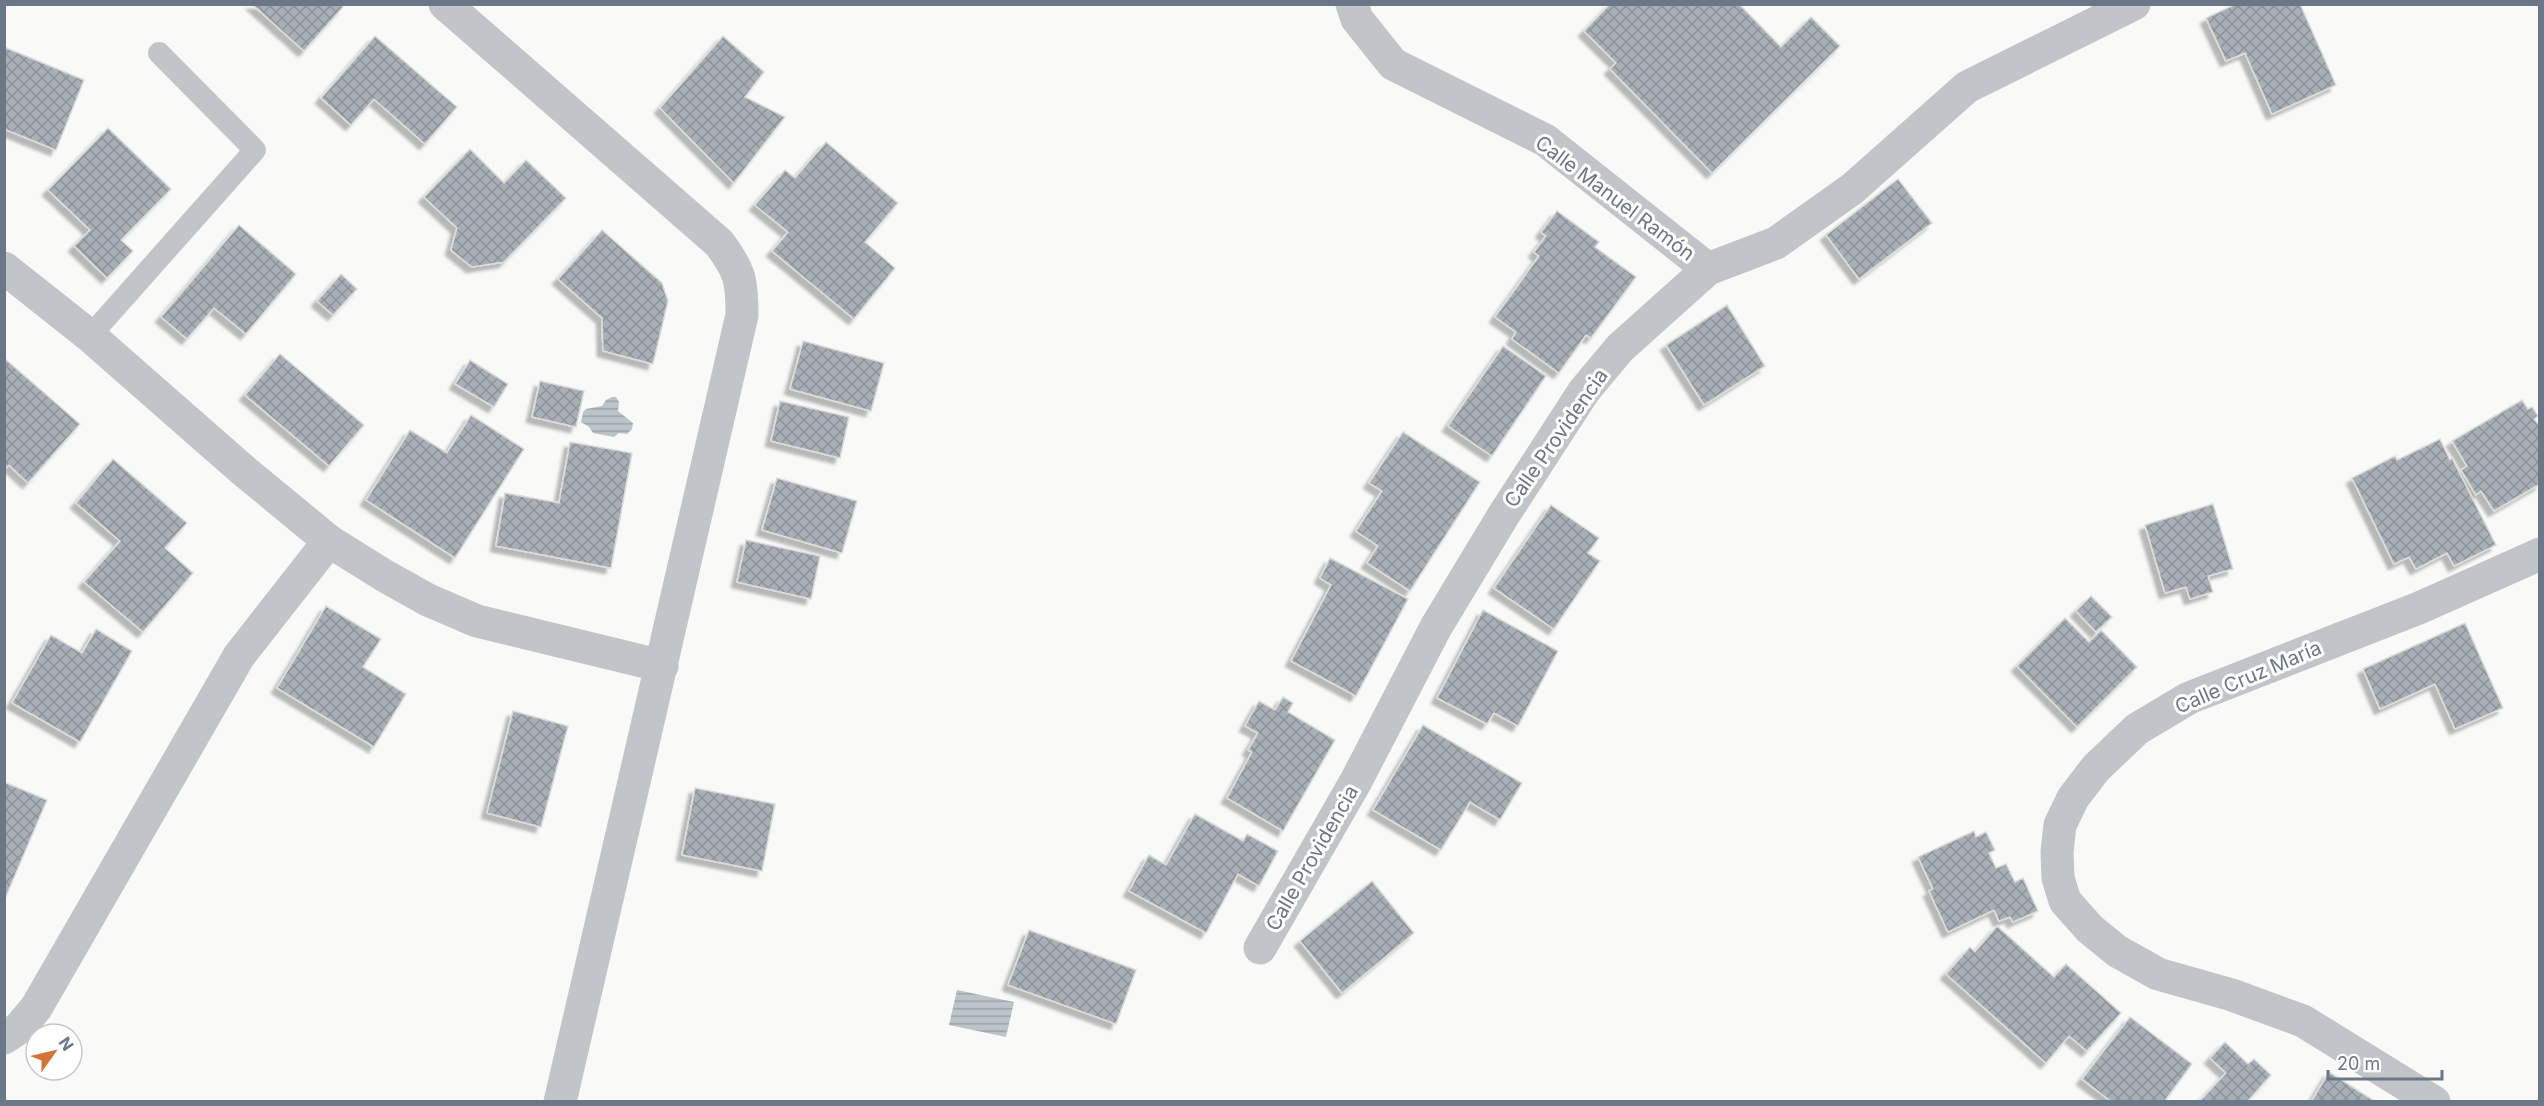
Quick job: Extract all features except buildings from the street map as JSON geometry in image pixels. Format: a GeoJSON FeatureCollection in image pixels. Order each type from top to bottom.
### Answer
{"type":"FeatureCollection","features":[{"type":"Feature","properties":{"kind":"street"},"geometry":{"type":"LineString","coordinates":[[445,4],[719,243],[736,266],[742,287],[742,315],[560,1101]]}},
{"type":"Feature","properties":{"kind":"street","name":"Calle Manuel Ramón"},"geometry":{"type":"LineString","coordinates":[[1352,4],[1357,19],[1393,64],[1545,140],[1708,269]]}},
{"type":"Feature","properties":{"kind":"street","name":"Calle Providencia"},"geometry":{"type":"LineString","coordinates":[[1260,948],[1356,780],[1436,627],[1503,516],[1584,391],[1620,348],[1708,269],[1776,243],[1852,189],[1967,87],[2134,4]]}},
{"type":"Feature","properties":{"kind":"street"},"geometry":{"type":"LineString","coordinates":[[4,268],[90,336],[244,471],[329,541],[428,600],[477,621],[662,666]]}},
{"type":"Feature","properties":{"kind":"street"},"geometry":{"type":"LineString","coordinates":[[4,1038],[19,1028],[36,1008],[239,656],[329,541]]}},
{"type":"Feature","properties":{"kind":"street","name":"Calle Cruz María"},"geometry":{"type":"LineString","coordinates":[[2434,1101],[2303,1021],[2232,995],[2157,974],[2117,951],[2090,929],[2065,901],[2058,878],[2057,852],[2060,825],[2073,798],[2096,768],[2137,729],[2189,698],[2419,608],[2540,554]]}},
{"type":"Feature","properties":{"kind":"lane"},"geometry":{"type":"LineString","coordinates":[[90,336],[255,150],[159,53]]}},
{"type":"Feature","properties":{"kind":"shaded area"},"geometry":{"type":"Polygon","coordinates":[[[612,397],[616,397],[619,402],[618,411],[633,423],[632,429],[627,434],[619,433],[614,437],[593,433],[581,422],[583,412],[586,409],[602,406],[612,397]]]}},
{"type":"Feature","properties":{"kind":"shaded area"},"geometry":{"type":"Polygon","coordinates":[[[957,990],[1014,1002],[1006,1037],[949,1025],[957,990]]]}}]}
